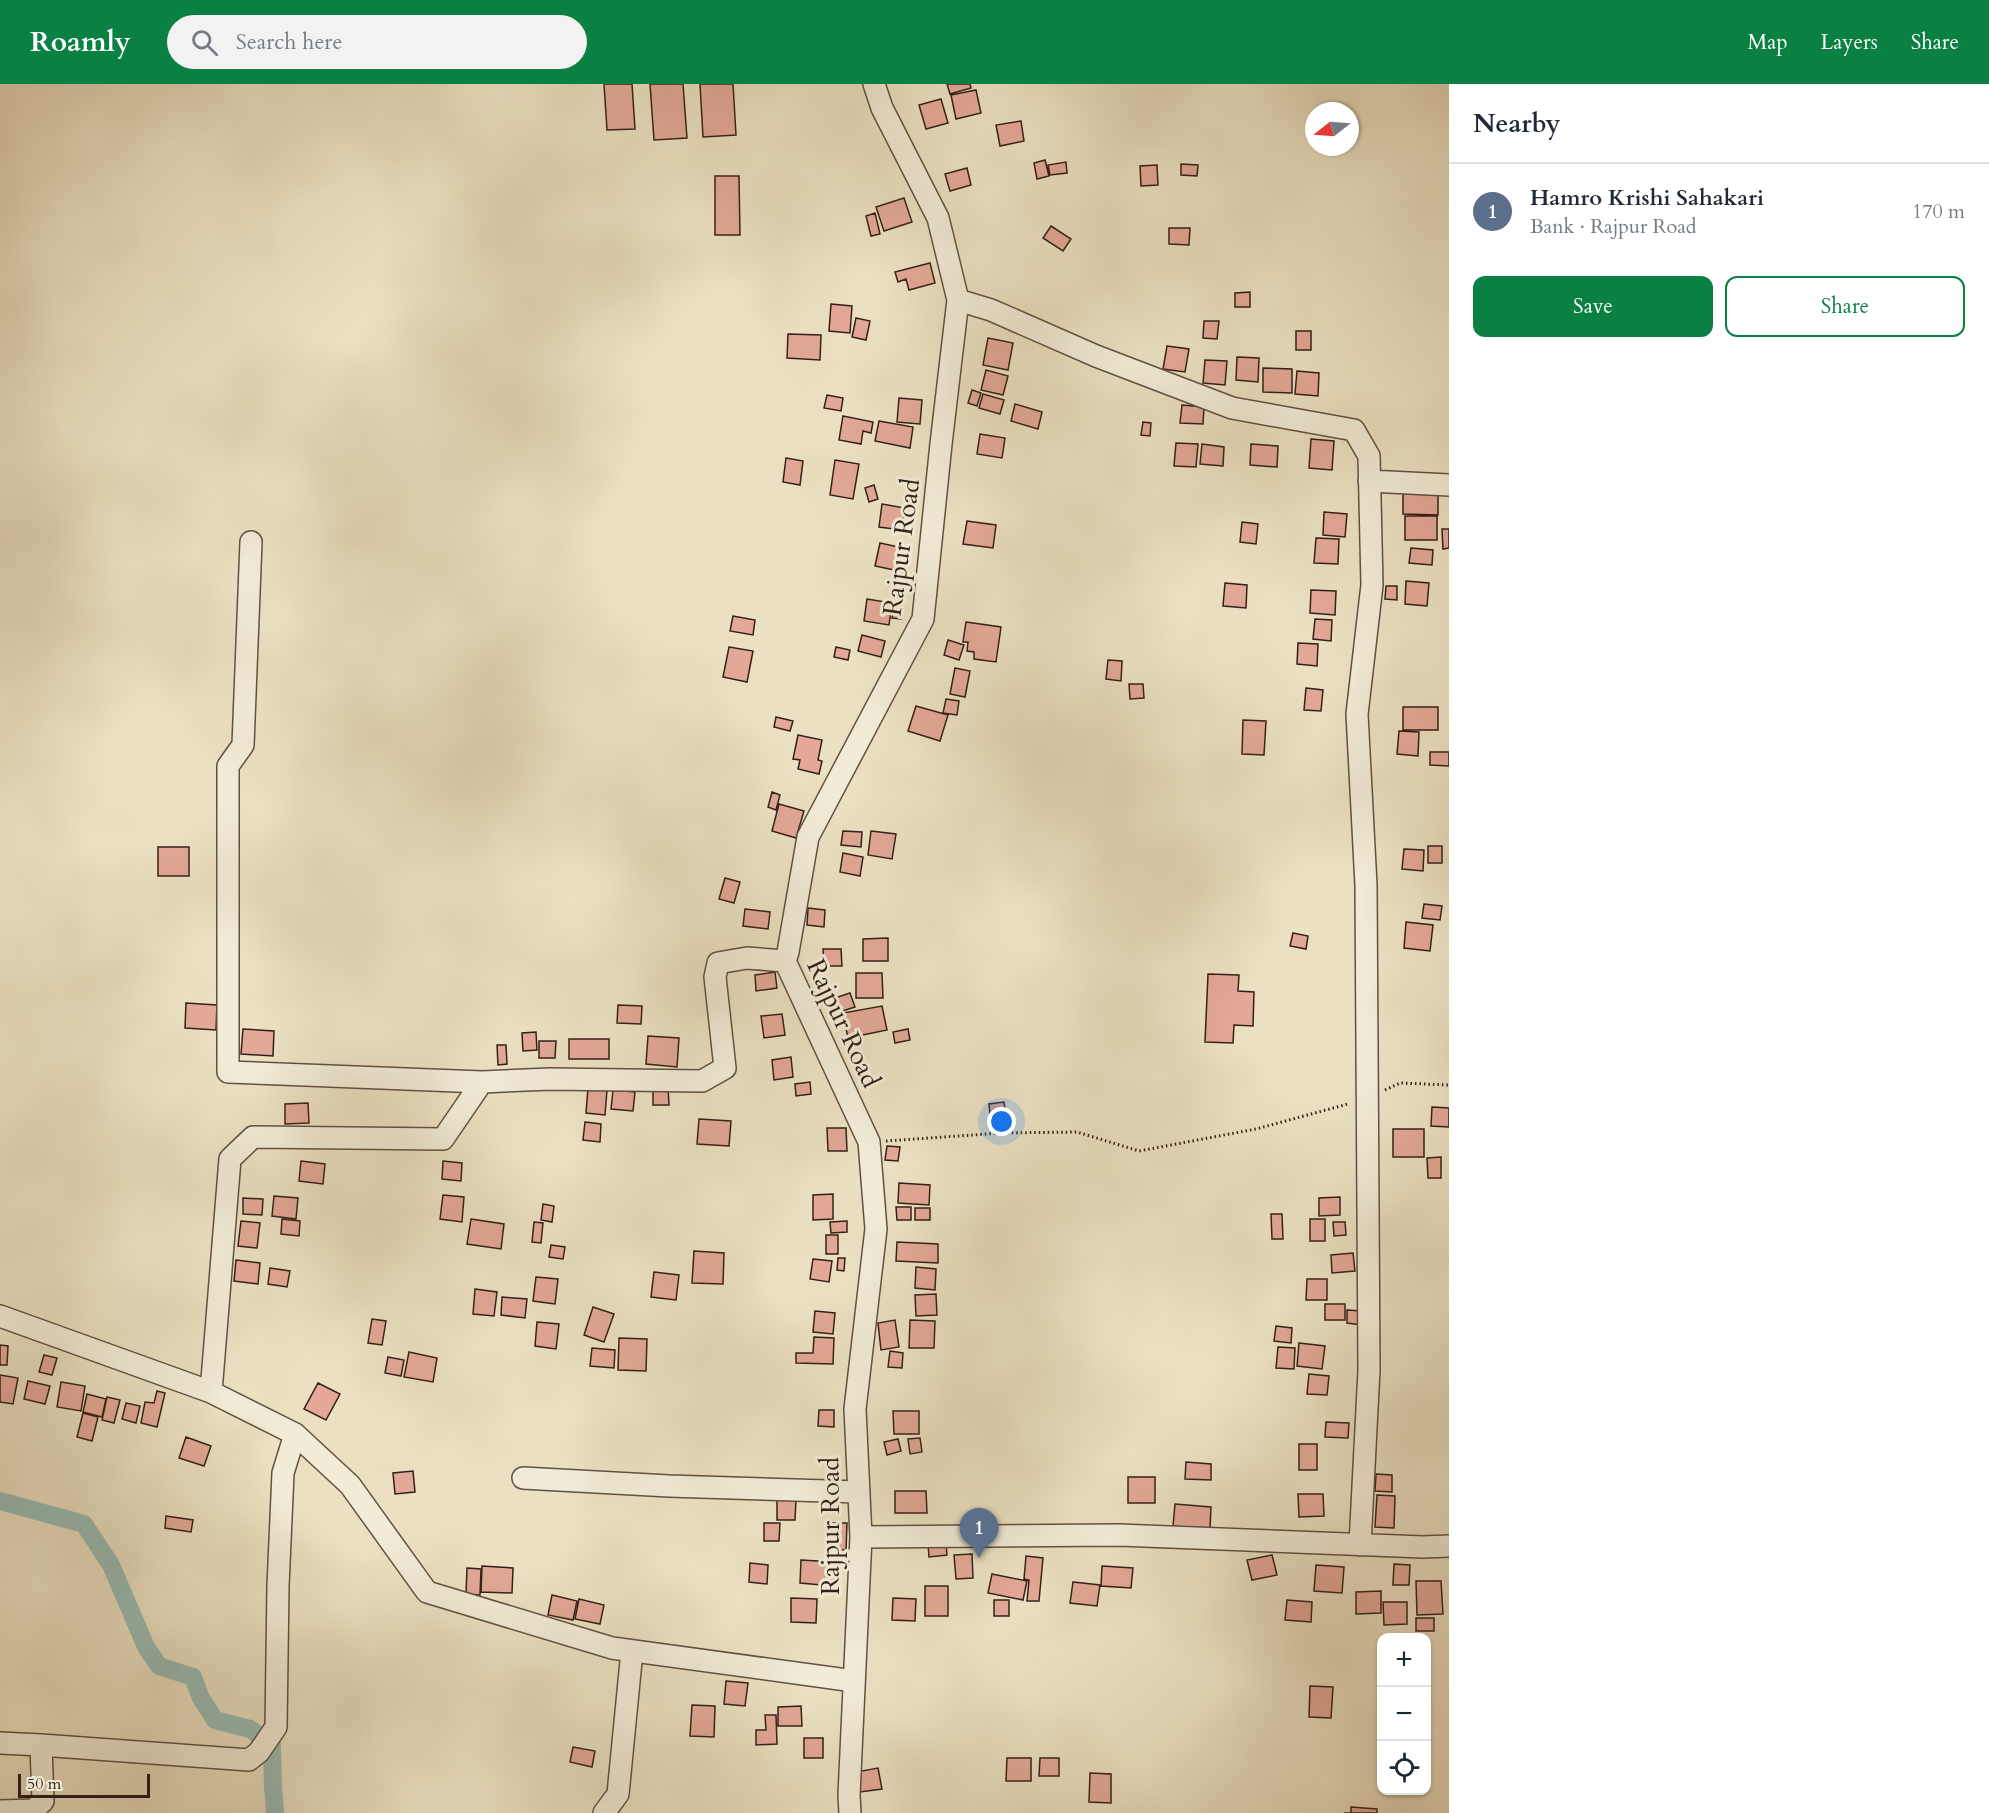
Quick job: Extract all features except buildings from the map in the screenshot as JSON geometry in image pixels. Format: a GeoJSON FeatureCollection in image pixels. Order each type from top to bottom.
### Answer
{"type":"FeatureCollection","features":[{"type":"Feature","properties":{"kind":"street","name":"Rajpur Road"},"geometry":{"type":"LineString","coordinates":[[850,1813],[861,1537],[855,1409],[876,1230],[869,1142],[785,961],[808,837],[923,619],[958,300],[938,218],[882,108],[874,84]]}},
{"type":"Feature","properties":{"kind":"street"},"geometry":{"type":"LineString","coordinates":[[958,300],[991,310],[1096,356],[1232,408],[1354,430],[1369,456],[1372,585],[1357,714],[1366,885],[1369,1370],[1360,1545]]}},
{"type":"Feature","properties":{"kind":"street"},"geometry":{"type":"LineString","coordinates":[[1370,481],[1449,485]]}},
{"type":"Feature","properties":{"kind":"street"},"geometry":{"type":"LineString","coordinates":[[252,542],[243,745],[228,766],[228,1072],[482,1082],[550,1079],[702,1082],[725,1068],[715,977],[718,963],[747,958],[785,961]]}},
{"type":"Feature","properties":{"kind":"street"},"geometry":{"type":"LineString","coordinates":[[212,1392],[230,1159],[254,1137],[443,1139],[482,1082]]}},
{"type":"Feature","properties":{"kind":"street"},"geometry":{"type":"LineString","coordinates":[[0,1316],[212,1392],[295,1434],[350,1485],[427,1592],[612,1648],[854,1681]]}},
{"type":"Feature","properties":{"kind":"street"},"geometry":{"type":"LineString","coordinates":[[0,1743],[249,1760],[259,1752],[276,1727],[278,1586],[283,1473],[295,1434]]}},
{"type":"Feature","properties":{"kind":"street"},"geometry":{"type":"LineString","coordinates":[[524,1478],[669,1486],[859,1492]]}},
{"type":"Feature","properties":{"kind":"street"},"geometry":{"type":"LineString","coordinates":[[861,1537],[1119,1535],[1360,1545],[1449,1546]]}},
{"type":"Feature","properties":{"kind":"street"},"geometry":{"type":"LineString","coordinates":[[604,1813],[618,1794],[632,1651]]}},
{"type":"Feature","properties":{"kind":"street"},"geometry":{"type":"LineString","coordinates":[[0,1810],[34,1810],[43,1801],[41,1745]]}},
{"type":"Feature","properties":{"kind":"path"},"geometry":{"type":"LineString","coordinates":[[869,1142],[1001,1133],[1077,1132],[1139,1151],[1256,1129],[1367,1099],[1400,1083],[1449,1085]]}},
{"type":"Feature","properties":{"kind":"waterway"},"geometry":{"type":"LineString","coordinates":[[0,1501],[84,1524],[111,1565],[146,1647],[159,1666],[193,1677],[201,1698],[215,1720],[250,1729],[272,1745],[275,1813]]}},
{"type":"Feature","properties":{"kind":"place","name":"Hamro Krishi Sahakari"},"geometry":{"type":"Point","coordinates":[979,1558]}}]}
